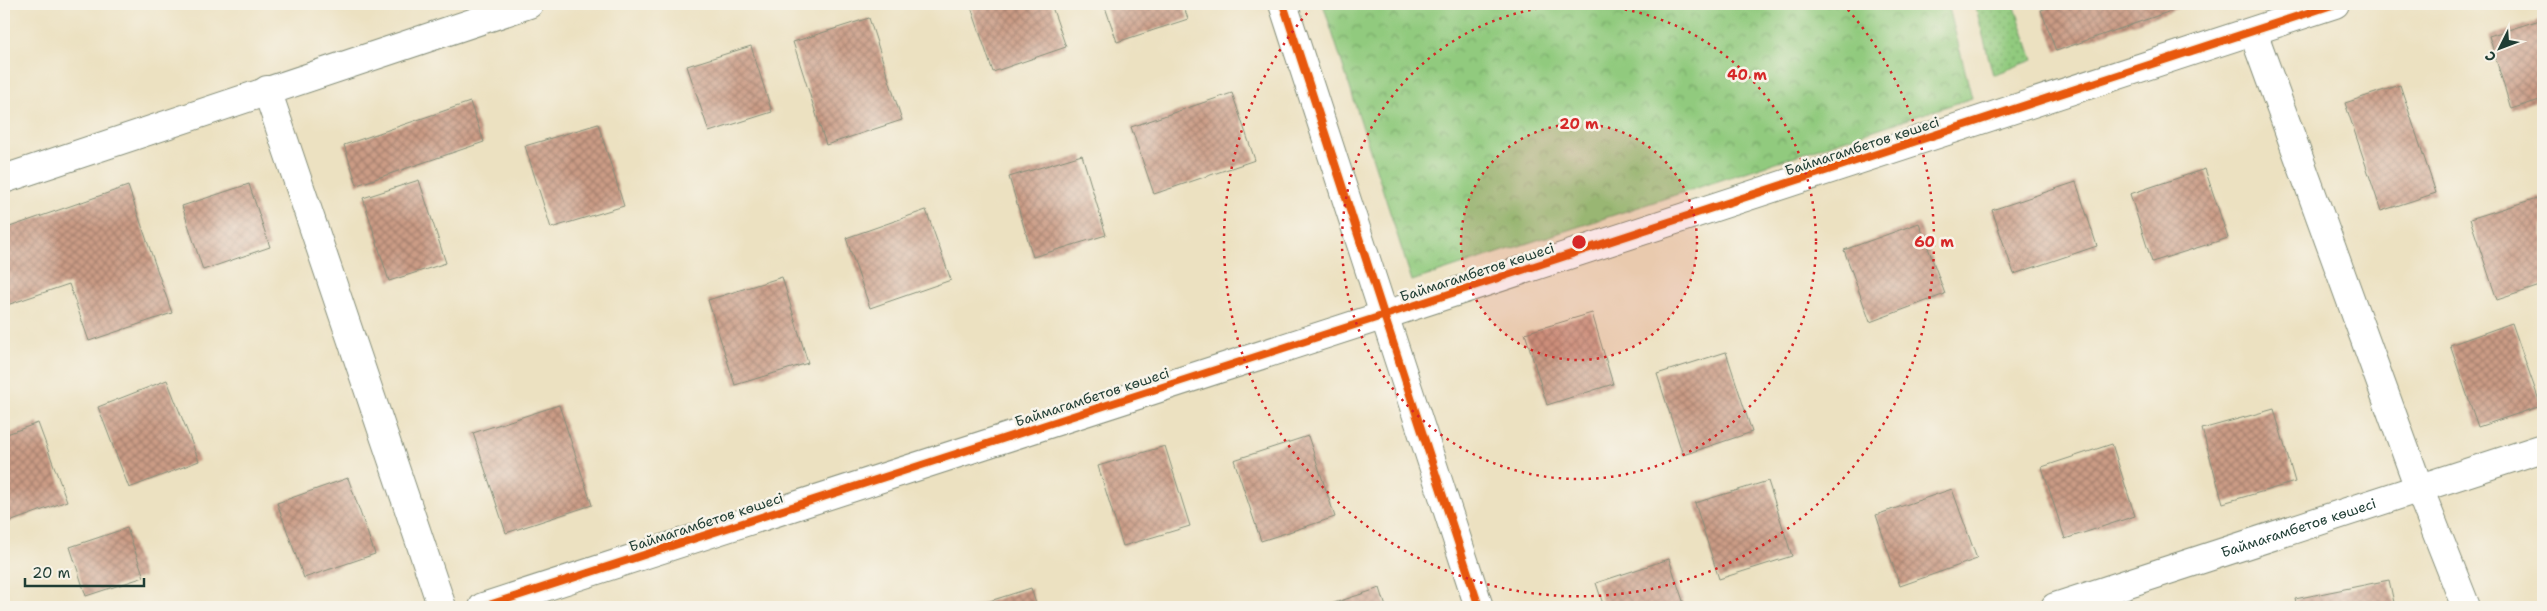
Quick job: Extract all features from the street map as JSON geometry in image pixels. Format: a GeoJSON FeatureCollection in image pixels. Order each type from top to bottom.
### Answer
{"type":"FeatureCollection","features":[{"type":"Feature","properties":{"kind":"street"},"geometry":{"type":"LineString","coordinates":[[4,179],[529,4]]}},
{"type":"Feature","properties":{"kind":"street"},"geometry":{"type":"LineString","coordinates":[[1283,4],[1479,607]]}},
{"type":"Feature","properties":{"kind":"street","name":"Баймагамбетов көшесі"},"geometry":{"type":"LineString","coordinates":[[483,607],[1385,315],[2335,4]]}},
{"type":"Feature","properties":{"kind":"street"},"geometry":{"type":"LineString","coordinates":[[2253,32],[2419,488],[2466,607]]}},
{"type":"Feature","properties":{"kind":"street"},"geometry":{"type":"LineString","coordinates":[[267,90],[442,607]]}},
{"type":"Feature","properties":{"kind":"street","name":"Баймағамбетов көшесі"},"geometry":{"type":"LineString","coordinates":[[2055,607],[2543,448]]}},
{"type":"Feature","properties":{"kind":"green space"},"geometry":{"type":"Polygon","coordinates":[[[1323,4],[1948,4],[1972,98],[1412,281],[1323,4]]]}},
{"type":"Feature","properties":{"kind":"green space"},"geometry":{"type":"Polygon","coordinates":[[[1975,4],[2014,4],[2033,60],[1993,75],[1975,4]]]}},
{"type":"Feature","properties":{"kind":"building"},"geometry":{"type":"Polygon","coordinates":[[[970,4],[1051,4],[1066,47],[993,72],[970,4]]]}},
{"type":"Feature","properties":{"kind":"building"},"geometry":{"type":"Polygon","coordinates":[[[1104,4],[1183,4],[1188,19],[1117,42],[1104,4]]]}},
{"type":"Feature","properties":{"kind":"building"},"geometry":{"type":"Polygon","coordinates":[[[2060,4],[2191,4],[2056,51],[2041,10],[2060,4]]]}},
{"type":"Feature","properties":{"kind":"building"},"geometry":{"type":"Polygon","coordinates":[[[869,18],[902,120],[826,145],[793,42],[869,18]]]}},
{"type":"Feature","properties":{"kind":"building"},"geometry":{"type":"Polygon","coordinates":[[[2543,19],[2543,99],[2511,109],[2489,36],[2543,19]]]}},
{"type":"Feature","properties":{"kind":"building"},"geometry":{"type":"Polygon","coordinates":[[[751,46],[772,112],[709,132],[687,66],[751,46]]]}},
{"type":"Feature","properties":{"kind":"building"},"geometry":{"type":"Polygon","coordinates":[[[2400,85],[2436,193],[2381,211],[2345,103],[2400,85]]]}},
{"type":"Feature","properties":{"kind":"building"},"geometry":{"type":"Polygon","coordinates":[[[1232,93],[1255,160],[1154,194],[1131,127],[1232,93]]]}},
{"type":"Feature","properties":{"kind":"building"},"geometry":{"type":"Polygon","coordinates":[[[470,102],[484,142],[357,185],[344,145],[470,102]]]}},
{"type":"Feature","properties":{"kind":"building"},"geometry":{"type":"Polygon","coordinates":[[[598,124],[624,206],[551,228],[525,146],[598,124]]]}},
{"type":"Feature","properties":{"kind":"building"},"geometry":{"type":"Polygon","coordinates":[[[1082,155],[1106,235],[1033,257],[1009,177],[1082,155]]]}},
{"type":"Feature","properties":{"kind":"building"},"geometry":{"type":"Polygon","coordinates":[[[2205,169],[2228,238],[2152,262],[2130,194],[2205,169]]]}},
{"type":"Feature","properties":{"kind":"building"},"geometry":{"type":"Polygon","coordinates":[[[419,180],[446,263],[389,281],[363,198],[419,180]]]}},
{"type":"Feature","properties":{"kind":"building"},"geometry":{"type":"Polygon","coordinates":[[[2076,182],[2097,246],[2014,274],[1992,210],[2076,182]]]}},
{"type":"Feature","properties":{"kind":"building"},"geometry":{"type":"Polygon","coordinates":[[[249,184],[270,247],[203,270],[182,206],[249,184]]]}},
{"type":"Feature","properties":{"kind":"building"},"geometry":{"type":"Polygon","coordinates":[[[128,186],[172,313],[89,341],[69,284],[4,306],[4,229],[128,186]]]}},
{"type":"Feature","properties":{"kind":"building"},"geometry":{"type":"Polygon","coordinates":[[[2540,197],[2543,206],[2543,285],[2497,300],[2470,219],[2540,197]]]}},
{"type":"Feature","properties":{"kind":"building"},"geometry":{"type":"Polygon","coordinates":[[[926,210],[951,280],[870,308],[846,238],[926,210]]]}},
{"type":"Feature","properties":{"kind":"building"},"geometry":{"type":"Polygon","coordinates":[[[1919,223],[1945,294],[1870,322],[1844,250],[1919,223]]]}},
{"type":"Feature","properties":{"kind":"building"},"geometry":{"type":"Polygon","coordinates":[[[782,277],[808,363],[735,385],[708,300],[782,277]]]}},
{"type":"Feature","properties":{"kind":"building"},"geometry":{"type":"Polygon","coordinates":[[[1592,313],[1613,384],[1547,405],[1525,333],[1592,313]]]}},
{"type":"Feature","properties":{"kind":"building"},"geometry":{"type":"Polygon","coordinates":[[[2512,323],[2541,406],[2478,427],[2450,345],[2512,323]]]}},
{"type":"Feature","properties":{"kind":"building"},"geometry":{"type":"Polygon","coordinates":[[[1726,352],[1752,432],[1683,455],[1657,374],[1726,352]]]}},
{"type":"Feature","properties":{"kind":"building"},"geometry":{"type":"Polygon","coordinates":[[[167,380],[199,461],[129,488],[98,407],[167,380]]]}},
{"type":"Feature","properties":{"kind":"building"},"geometry":{"type":"Polygon","coordinates":[[[559,405],[592,505],[506,533],[473,433],[559,405]]]}},
{"type":"Feature","properties":{"kind":"building"},"geometry":{"type":"Polygon","coordinates":[[[2274,409],[2295,482],[2223,503],[2202,429],[2274,409]]]}},
{"type":"Feature","properties":{"kind":"building"},"geometry":{"type":"Polygon","coordinates":[[[38,423],[67,501],[4,524],[4,435],[38,423]]]}},
{"type":"Feature","properties":{"kind":"building"},"geometry":{"type":"Polygon","coordinates":[[[1308,436],[1335,517],[1261,541],[1234,460],[1308,436]]]}},
{"type":"Feature","properties":{"kind":"building"},"geometry":{"type":"Polygon","coordinates":[[[2112,444],[2135,516],[2065,539],[2042,467],[2112,444]]]}},
{"type":"Feature","properties":{"kind":"building"},"geometry":{"type":"Polygon","coordinates":[[[1165,446],[1190,526],[1123,546],[1098,466],[1165,446]]]}},
{"type":"Feature","properties":{"kind":"building"},"geometry":{"type":"Polygon","coordinates":[[[348,478],[375,554],[304,578],[277,503],[348,478]]]}},
{"type":"Feature","properties":{"kind":"building"},"geometry":{"type":"Polygon","coordinates":[[[1768,481],[1792,556],[1719,579],[1695,503],[1768,481]]]}},
{"type":"Feature","properties":{"kind":"building"},"geometry":{"type":"Polygon","coordinates":[[[1952,489],[1977,559],[1900,586],[1876,515],[1952,489]]]}},
{"type":"Feature","properties":{"kind":"building"},"geometry":{"type":"Polygon","coordinates":[[[127,528],[144,577],[86,596],[70,547],[127,528]]]}},
{"type":"Feature","properties":{"kind":"building"},"geometry":{"type":"Polygon","coordinates":[[[1669,559],[1685,607],[1604,607],[1596,583],[1669,559]]]}},
{"type":"Feature","properties":{"kind":"building"},"geometry":{"type":"Polygon","coordinates":[[[2389,580],[2395,607],[2297,607],[2295,599],[2389,580]]]}},
{"type":"Feature","properties":{"kind":"building"},"geometry":{"type":"Polygon","coordinates":[[[1031,588],[1037,607],[971,607],[1031,588]]]}},
{"type":"Feature","properties":{"kind":"building"},"geometry":{"type":"Polygon","coordinates":[[[1380,588],[1386,607],[1322,607],[1380,588]]]}},
{"type":"Feature","properties":{"kind":"cycle path"},"geometry":{"type":"LineString","coordinates":[[1283,4],[1479,607]]}},
{"type":"Feature","properties":{"kind":"cycle path"},"geometry":{"type":"LineString","coordinates":[[483,607],[1385,315],[2335,4]]}}]}
